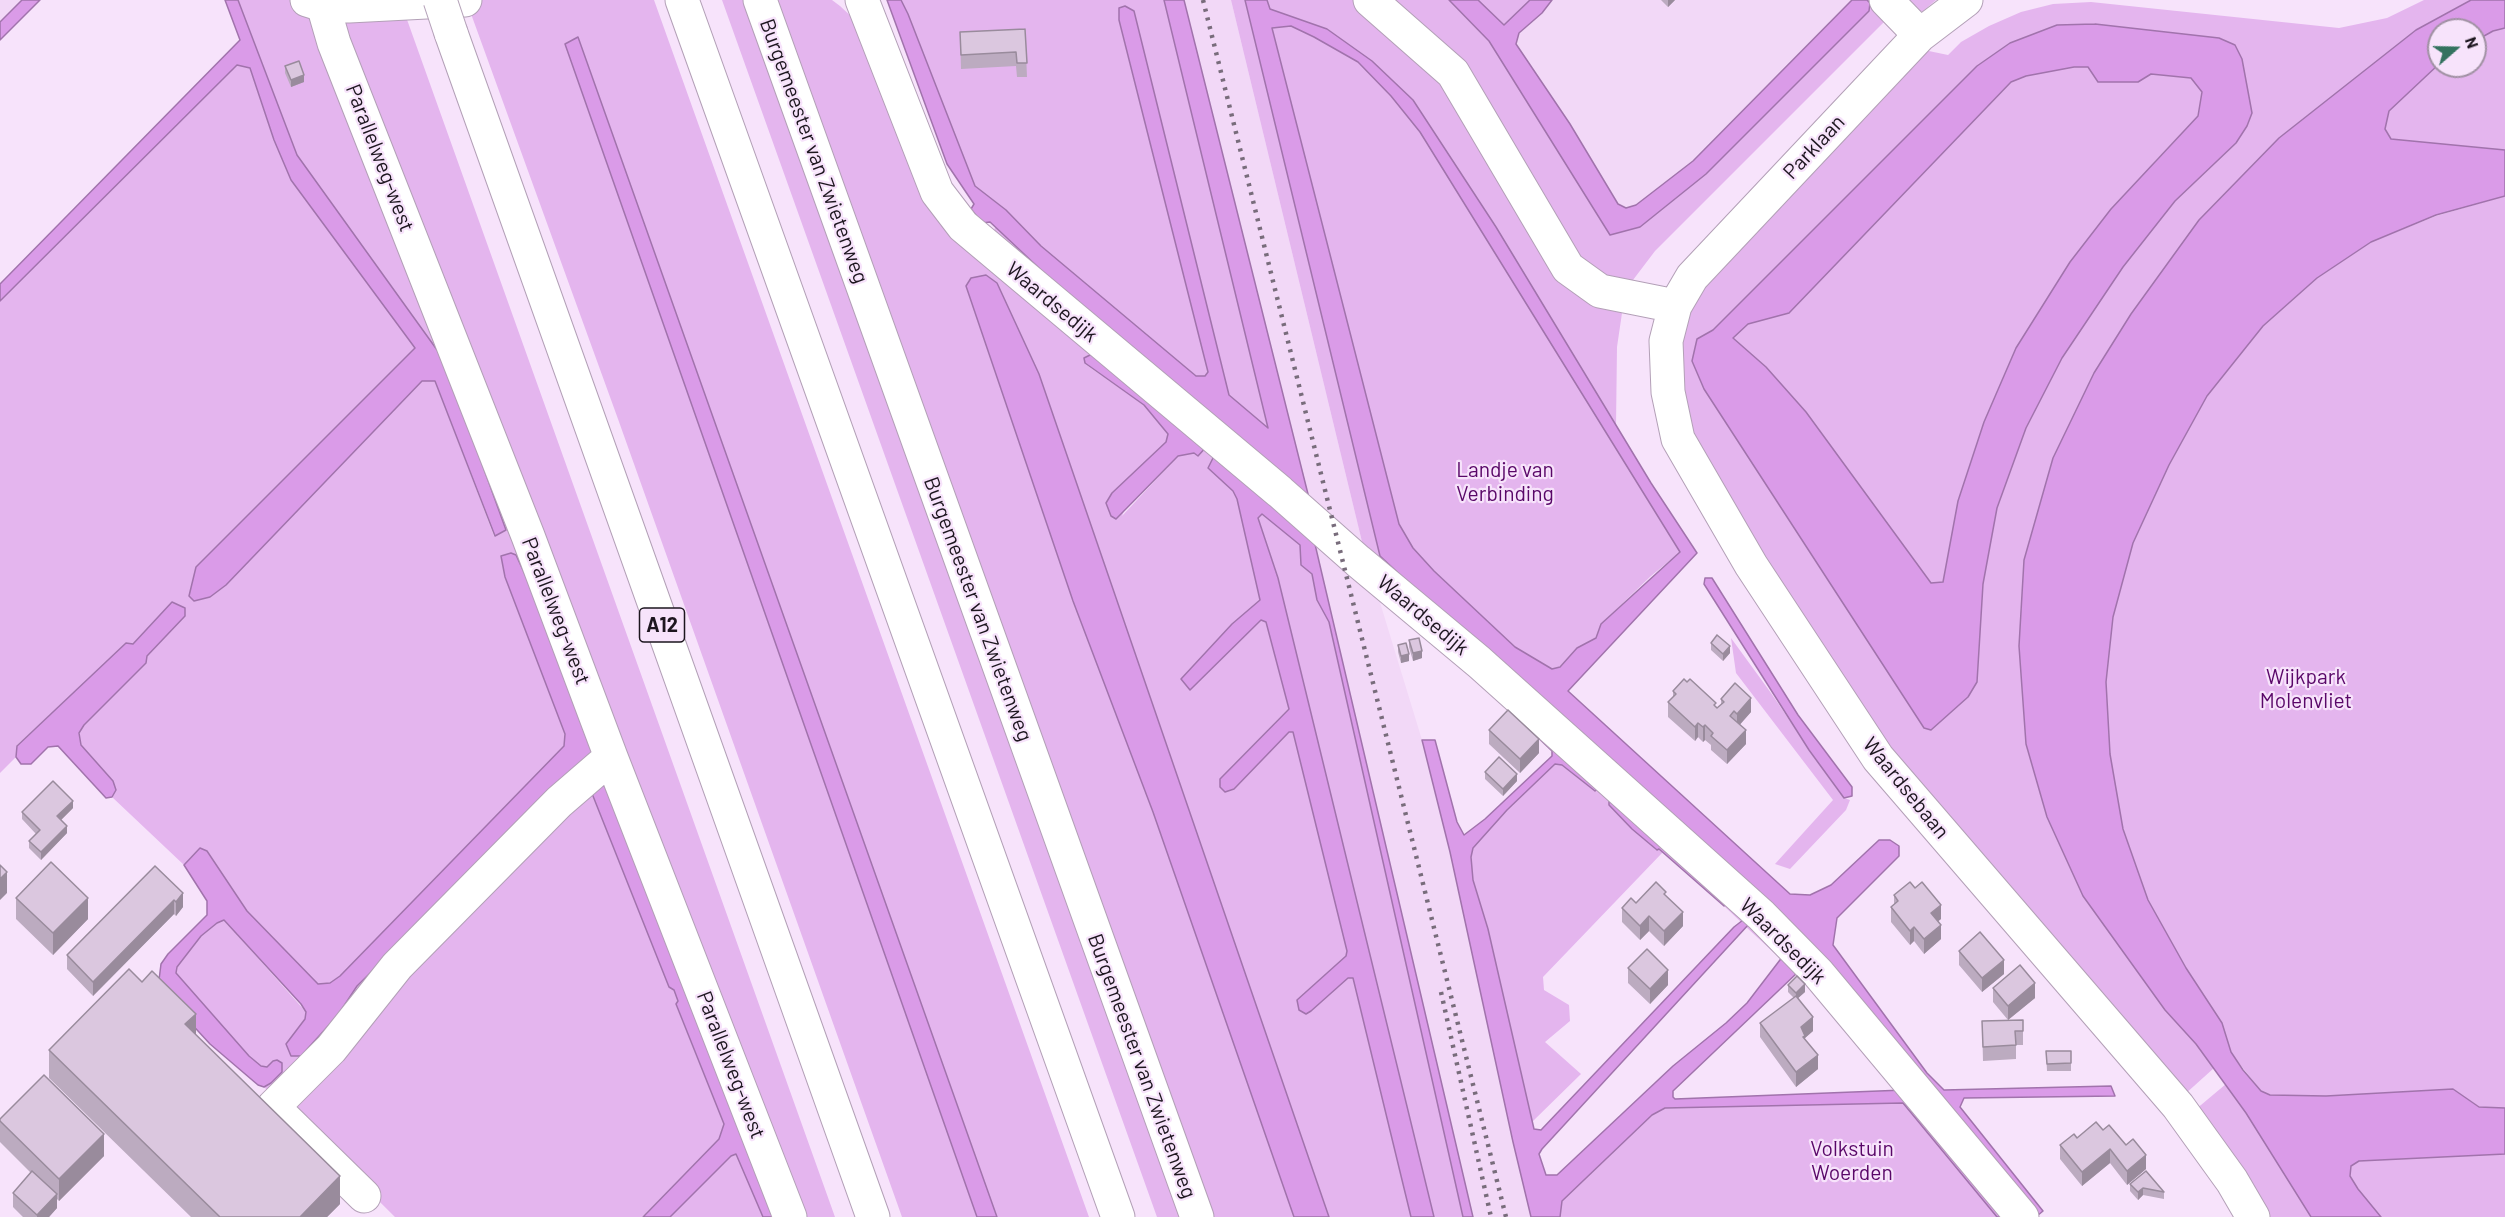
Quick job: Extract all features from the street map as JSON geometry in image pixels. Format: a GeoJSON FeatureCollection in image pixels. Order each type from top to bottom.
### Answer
{"type":"FeatureCollection","features":[{"type":"Feature","properties":{"kind":"main road","name":"A12"},"geometry":{"type":"LineString","coordinates":[[440,0],[873,1217]]}},
{"type":"Feature","properties":{"kind":"main road"},"geometry":{"type":"LineString","coordinates":[[315,3],[465,0]]}},
{"type":"Feature","properties":{"kind":"main road"},"geometry":{"type":"LineString","coordinates":[[682,0],[1118,1217]]}},
{"type":"Feature","properties":{"kind":"main road","name":"Burgemeester van Zwietenweg"},"geometry":{"type":"LineString","coordinates":[[760,0],[1197,1217]]}},
{"type":"Feature","properties":{"kind":"main road","name":"Waardsedijk"},"geometry":{"type":"LineString","coordinates":[[862,0],[937,192],[963,226],[1479,662],[1761,915],[1818,973],[2022,1217]]}},
{"type":"Feature","properties":{"kind":"main road"},"geometry":{"type":"LineString","coordinates":[[1370,0],[1453,73],[1568,268],[1600,291],[1675,306]]}},
{"type":"Feature","properties":{"kind":"main road"},"geometry":{"type":"LineString","coordinates":[[1886,0],[1920,35]]}},
{"type":"Feature","properties":{"kind":"main road","name":"Parklaan"},"geometry":{"type":"LineString","coordinates":[[1675,306],[1692,276],[1920,35],[1966,0]]}},
{"type":"Feature","properties":{"kind":"main road","name":"Parallelweg-west"},"geometry":{"type":"LineString","coordinates":[[315,3],[334,43],[523,525],[790,1217]]}},
{"type":"Feature","properties":{"kind":"main road","name":"Waardsebaan"},"geometry":{"type":"LineString","coordinates":[[1675,306],[1666,341],[1668,392],[1678,439],[1751,565],[1878,758],[2178,1106],[2232,1181],[2253,1217]]}},
{"type":"Feature","properties":{"kind":"main road"},"geometry":{"type":"LineString","coordinates":[[364,1196],[273,1107],[331,1049],[397,966],[560,802],[611,757]]}},
{"type":"Feature","properties":{"kind":"shaded area"},"geometry":{"type":"Polygon","coordinates":[[[0,0],[22,0],[0,22],[0,0]]]}},
{"type":"Feature","properties":{"kind":"shaded area"},"geometry":{"type":"Polygon","coordinates":[[[22,0],[40,0],[0,40],[0,22],[22,0]]]}},
{"type":"Feature","properties":{"kind":"shaded area"},"geometry":{"type":"Polygon","coordinates":[[[225,0],[238,0],[297,155],[445,361],[506,530],[495,536],[435,381],[422,381],[226,585],[210,597],[194,601],[189,596],[196,567],[415,348],[291,180],[274,140],[250,68],[237,65],[0,301],[0,284],[240,40],[225,0]]]}},
{"type":"Feature","properties":{"kind":"shaded area"},"geometry":{"type":"Polygon","coordinates":[[[887,0],[901,0],[908,14],[975,186],[1006,210],[1041,246],[1196,376],[1205,376],[1208,372],[1119,20],[1119,8],[1125,6],[1134,11],[1229,395],[1268,428],[1164,0],[1184,0],[1309,498],[1056,284],[990,222],[982,223],[971,209],[974,204],[947,164],[887,0]]]}},
{"type":"Feature","properties":{"kind":"shaded area"},"geometry":{"type":"Polygon","coordinates":[[[1184,0],[1231,0],[1364,550],[1422,740],[1450,852],[1531,1217],[1473,1217],[1314,540],[1309,498],[1184,0]]]}},
{"type":"Feature","properties":{"kind":"shaded area"},"geometry":{"type":"Polygon","coordinates":[[[1245,0],[1267,0],[1270,9],[1327,29],[1372,61],[1413,100],[1496,227],[1651,483],[1697,553],[1568,691],[1790,894],[1810,895],[1831,885],[1879,840],[1890,840],[1899,846],[1899,856],[1837,918],[1833,945],[1927,1073],[1944,1090],[2111,1086],[2115,1096],[1964,1098],[1960,1107],[2043,1211],[2037,1216],[1380,556],[1245,0]],[[1291,26],[1272,28],[1399,524],[1413,548],[1434,571],[1515,647],[1552,669],[1560,667],[1577,648],[1596,638],[1601,624],[1680,552],[1420,132],[1391,96],[1358,62],[1291,26]]]}},
{"type":"Feature","properties":{"kind":"shaded area"},"geometry":{"type":"Polygon","coordinates":[[[1449,0],[1478,0],[1504,25],[1530,0],[1552,0],[1542,13],[1519,33],[1516,44],[1570,124],[1618,204],[1626,208],[1636,205],[1693,161],[1852,0],[1867,0],[1870,3],[1869,11],[1706,174],[1640,227],[1610,235],[1489,41],[1449,0]]]}},
{"type":"Feature","properties":{"kind":"shaded area"},"geometry":{"type":"Polygon","coordinates":[[[1552,0],[1852,0],[1693,161],[1636,205],[1625,209],[1618,204],[1570,124],[1516,44],[1519,34],[1542,13],[1552,0]]]}},
{"type":"Feature","properties":{"kind":"shaded area"},"geometry":{"type":"Polygon","coordinates":[[[2471,0],[2505,0],[2505,28],[2487,34],[2487,18],[2438,18],[2471,0]]]}},
{"type":"Feature","properties":{"kind":"shaded area"},"geometry":{"type":"Polygon","coordinates":[[[2095,24],[2219,38],[2235,45],[2242,59],[2252,113],[2236,143],[2175,201],[2123,267],[2062,358],[2026,428],[1997,508],[1983,584],[1977,682],[1968,697],[1931,730],[1924,728],[1704,389],[1692,361],[1697,339],[1713,330],[1977,66],[2010,43],[2057,25],[2095,24]],[[2074,67],[2026,76],[2011,82],[1789,313],[1748,324],[1733,338],[1766,367],[1806,412],[1931,583],[1943,582],[1958,501],[1984,422],[2016,348],[2070,262],[2111,209],[2198,116],[2202,92],[2191,78],[2151,74],[2138,82],[2098,82],[2088,67],[2074,67]]]}},
{"type":"Feature","properties":{"kind":"shaded area"},"geometry":{"type":"Polygon","coordinates":[[[2427,24],[2427,75],[2389,111],[2385,129],[2391,139],[2505,150],[2505,196],[2436,215],[2371,242],[2317,278],[2263,326],[2207,396],[2169,465],[2133,543],[2113,617],[2106,682],[2110,754],[2123,829],[2148,900],[2186,968],[2222,1023],[2231,1052],[2261,1091],[2270,1095],[2326,1096],[2453,1089],[2479,1107],[2505,1108],[2505,1154],[2359,1161],[2351,1166],[2350,1176],[2381,1217],[2311,1217],[2246,1113],[2196,1044],[2165,1010],[2083,896],[2047,817],[2026,744],[2019,646],[2024,560],[2053,458],[2094,373],[2131,314],[2199,220],[2279,138],[2416,30],[2427,24]]]}},
{"type":"Feature","properties":{"kind":"shaded area"},"geometry":{"type":"Polygon","coordinates":[[[578,37],[997,1217],[977,1217],[565,44],[578,37]]]}},
{"type":"Feature","properties":{"kind":"shaded area"},"geometry":{"type":"Polygon","coordinates":[[[986,275],[997,283],[1039,374],[1329,1217],[1294,1217],[1153,812],[1073,601],[966,286],[971,278],[986,275]]]}},
{"type":"Feature","properties":{"kind":"shaded area"},"geometry":{"type":"Polygon","coordinates":[[[1092,354],[1207,446],[1198,456],[1194,453],[1178,456],[1116,519],[1111,516],[1106,503],[1112,493],[1166,442],[1168,434],[1144,405],[1085,363],[1084,358],[1092,354]]]}},
{"type":"Feature","properties":{"kind":"shaded area"},"geometry":{"type":"Polygon","coordinates":[[[1214,456],[1314,540],[1473,1217],[1463,1217],[1329,622],[1317,600],[1312,574],[1301,565],[1300,545],[1262,514],[1258,518],[1278,578],[1434,1217],[1411,1217],[1353,978],[1348,978],[1306,1014],[1299,1010],[1297,1000],[1346,956],[1347,951],[1293,732],[1289,732],[1234,789],[1225,792],[1220,787],[1220,779],[1289,709],[1266,622],[1261,620],[1190,690],[1181,679],[1232,624],[1260,600],[1237,499],[1233,491],[1208,468],[1214,456]]]}},
{"type":"Feature","properties":{"kind":"shaded area"},"geometry":{"type":"Polygon","coordinates":[[[511,553],[516,555],[528,581],[594,750],[588,759],[357,986],[338,1015],[301,1056],[291,1056],[286,1044],[305,1019],[306,1012],[301,1004],[224,920],[201,936],[177,967],[176,973],[249,1056],[261,1066],[267,1067],[277,1060],[282,1063],[282,1072],[271,1083],[264,1087],[258,1085],[210,1044],[163,993],[159,980],[161,964],[207,915],[207,901],[184,865],[200,848],[207,851],[247,911],[318,984],[330,983],[340,976],[564,746],[565,734],[505,577],[501,556],[511,553]]]}},
{"type":"Feature","properties":{"kind":"shaded area"},"geometry":{"type":"Polygon","coordinates":[[[1705,578],[1712,578],[1798,715],[1852,787],[1852,796],[1844,798],[1809,750],[1704,584],[1705,578]]]}},
{"type":"Feature","properties":{"kind":"shaded area"},"geometry":{"type":"Polygon","coordinates":[[[172,602],[185,608],[185,616],[147,656],[146,663],[84,725],[79,733],[81,745],[113,781],[116,790],[112,797],[106,798],[58,746],[48,747],[31,764],[21,764],[16,757],[17,746],[126,643],[133,644],[172,602]]]}},
{"type":"Feature","properties":{"kind":"shaded area"},"geometry":{"type":"Polygon","coordinates":[[[1507,708],[1600,787],[1595,791],[1562,765],[1555,764],[1507,810],[1473,848],[1471,857],[1473,880],[1488,929],[1534,1129],[1541,1130],[1734,927],[1743,920],[1749,924],[1542,1149],[1539,1154],[1546,1175],[1557,1175],[1673,1066],[1726,1023],[1747,1003],[1783,956],[1797,973],[1673,1091],[1673,1097],[1675,1099],[1904,1090],[2010,1217],[1997,1217],[1903,1103],[1665,1108],[1652,1115],[1562,1201],[1560,1217],[1531,1217],[1450,852],[1422,740],[1435,740],[1457,822],[1464,835],[1485,819],[1552,756],[1552,751],[1507,708]]]}},
{"type":"Feature","properties":{"kind":"shaded area"},"geometry":{"type":"Polygon","coordinates":[[[599,786],[605,786],[778,1217],[763,1217],[736,1154],[731,1156],[670,1217],[643,1217],[719,1139],[724,1124],[676,1004],[678,1001],[674,990],[669,987],[591,791],[599,786]]]}},
{"type":"Feature","properties":{"kind":"shaded area"},"geometry":{"type":"Polygon","coordinates":[[[1609,801],[1730,901],[1724,906],[1659,849],[1657,850],[1632,829],[1609,805],[1609,801]]]}},
{"type":"Feature","properties":{"kind":"green space"},"geometry":{"type":"Polygon","coordinates":[[[238,0],[400,0],[835,1217],[778,1217],[592,791],[669,987],[674,990],[678,1001],[676,1005],[724,1124],[719,1139],[642,1217],[395,1217],[264,1087],[271,1083],[277,1060],[267,1067],[261,1066],[249,1056],[176,973],[177,967],[201,936],[224,920],[306,1012],[306,1019],[286,1044],[338,1015],[357,986],[588,759],[511,553],[504,556],[565,734],[564,746],[340,976],[330,983],[318,984],[247,911],[207,851],[200,848],[184,865],[112,797],[116,790],[113,781],[81,745],[79,734],[84,725],[146,663],[147,656],[185,616],[172,602],[133,644],[126,644],[17,745],[16,757],[0,773],[0,301],[237,64],[250,68],[274,140],[291,180],[415,348],[196,567],[422,381],[435,381],[494,536],[506,530],[445,361],[297,155],[238,0]]]}},
{"type":"Feature","properties":{"kind":"green space"},"geometry":{"type":"Polygon","coordinates":[[[466,0],[654,0],[1089,1217],[997,1217],[578,38],[566,44],[977,1217],[902,1217],[466,0]]]}},
{"type":"Feature","properties":{"kind":"green space"},"geometry":{"type":"Polygon","coordinates":[[[722,0],[744,0],[1183,1217],[1157,1217],[722,0]]]}},
{"type":"Feature","properties":{"kind":"green space"},"geometry":{"type":"Polygon","coordinates":[[[777,0],[832,0],[854,19],[914,178],[993,237],[995,227],[1309,498],[1208,468],[1233,491],[1237,499],[1260,600],[1232,624],[1212,647],[1190,690],[1261,620],[1266,621],[1289,708],[1220,779],[1220,787],[1289,732],[1293,732],[1347,951],[1346,956],[1297,1000],[1306,1014],[1348,978],[1353,978],[1411,1217],[1329,1217],[1039,374],[966,286],[1073,601],[1153,812],[1294,1217],[1213,1217],[777,0]],[[1085,364],[1144,405],[1168,434],[1166,442],[1143,465],[1122,516],[1178,456],[1194,453],[1199,456],[1189,427],[1085,364]]]}},
{"type":"Feature","properties":{"kind":"green space"},"geometry":{"type":"Polygon","coordinates":[[[901,0],[1164,0],[1269,429],[1229,395],[1134,11],[1119,8],[1119,21],[1208,372],[1205,376],[1196,376],[1041,246],[1006,210],[975,186],[901,0]]]}},
{"type":"Feature","properties":{"kind":"green space"},"geometry":{"type":"Polygon","coordinates":[[[1231,0],[1245,0],[1380,556],[1628,779],[1904,1090],[1796,974],[1783,956],[1781,959],[1746,927],[1749,924],[1743,920],[1741,922],[1724,906],[1730,901],[1609,805],[1656,850],[1659,848],[1663,852],[1543,977],[1544,990],[1569,1005],[1570,1021],[1545,1042],[1581,1074],[1532,1122],[1488,929],[1473,880],[1471,857],[1473,848],[1507,810],[1555,764],[1562,765],[1595,791],[1364,550],[1231,0]]]}},
{"type":"Feature","properties":{"kind":"green space"},"geometry":{"type":"Polygon","coordinates":[[[1267,0],[1449,0],[1489,41],[1611,235],[1706,174],[1868,11],[1870,3],[1867,0],[1936,0],[1923,11],[1891,15],[1655,251],[1633,280],[1622,313],[1617,347],[1616,426],[1496,227],[1413,100],[1327,29],[1270,9],[1267,0]]]}},
{"type":"Feature","properties":{"kind":"green space"},"geometry":{"type":"Polygon","coordinates":[[[1478,0],[1530,0],[1504,25],[1478,0]]]}},
{"type":"Feature","properties":{"kind":"green space"},"geometry":{"type":"Polygon","coordinates":[[[2424,0],[2471,0],[2438,18],[2427,18],[2427,24],[2416,30],[2279,138],[2199,220],[2131,314],[2094,373],[2053,458],[2024,560],[2019,646],[2026,744],[2047,817],[2083,896],[2165,1010],[2214,1068],[2184,1095],[1876,739],[1706,464],[1681,409],[1681,335],[1692,307],[1713,271],[1924,50],[1948,55],[1961,42],[1989,26],[2021,12],[2053,4],[2091,2],[2339,28],[2387,18],[2424,0]],[[2057,25],[2010,43],[1977,66],[1713,330],[1697,339],[1977,682],[1983,584],[1997,508],[2026,428],[2062,358],[2123,267],[2175,201],[2236,143],[2242,59],[2057,25]]]}},
{"type":"Feature","properties":{"kind":"green space","name":"Landje van Verbinding"},"geometry":{"type":"Polygon","coordinates":[[[1291,26],[1358,62],[1391,96],[1420,132],[1680,552],[1601,624],[1596,638],[1577,648],[1559,667],[1552,669],[1515,647],[1434,571],[1413,548],[1399,524],[1272,28],[1291,26]]]}},
{"type":"Feature","properties":{"kind":"green space"},"geometry":{"type":"Polygon","coordinates":[[[2505,28],[2505,150],[2391,139],[2385,129],[2389,111],[2427,74],[2427,78],[2487,78],[2487,34],[2505,28]]]}},
{"type":"Feature","properties":{"kind":"green space"},"geometry":{"type":"Polygon","coordinates":[[[2074,67],[2088,67],[2138,82],[2151,74],[2191,78],[2203,92],[2198,116],[2155,161],[2016,348],[1984,422],[1958,501],[1943,582],[1931,583],[1806,412],[1766,367],[1732,338],[1748,324],[1789,313],[2011,82],[2026,76],[2074,67]]]}},
{"type":"Feature","properties":{"kind":"green space","name":"Wijkpark Molenvliet"},"geometry":{"type":"Polygon","coordinates":[[[2505,196],[2505,1108],[2479,1107],[2453,1089],[2326,1096],[2270,1095],[2261,1091],[2231,1053],[2222,1023],[2186,968],[2148,900],[2123,829],[2110,754],[2106,682],[2113,617],[2133,543],[2169,465],[2207,396],[2263,326],[2317,278],[2371,242],[2436,216],[2505,196]]]}},
{"type":"Feature","properties":{"kind":"green space"},"geometry":{"type":"Polygon","coordinates":[[[1262,513],[1300,545],[1301,565],[1312,574],[1317,600],[1329,622],[1463,1217],[1434,1217],[1278,578],[1258,518],[1262,513]]]}},
{"type":"Feature","properties":{"kind":"green space"},"geometry":{"type":"Polygon","coordinates":[[[1731,638],[1829,778],[1844,798],[1850,800],[1846,810],[1790,869],[1775,864],[1833,800],[1736,673],[1731,638]]]}},
{"type":"Feature","properties":{"kind":"green space"},"geometry":{"type":"Polygon","coordinates":[[[2226,1084],[2311,1217],[2269,1217],[2195,1110],[2226,1084]]]}},
{"type":"Feature","properties":{"kind":"green space","name":"Volkstuin Woerden"},"geometry":{"type":"Polygon","coordinates":[[[1903,1103],[1997,1217],[1560,1217],[1562,1201],[1652,1115],[1665,1108],[1903,1103]]]}},
{"type":"Feature","properties":{"kind":"green space"},"geometry":{"type":"Polygon","coordinates":[[[737,1154],[763,1217],[670,1217],[731,1156],[737,1154]]]}},
{"type":"Feature","properties":{"kind":"green space"},"geometry":{"type":"Polygon","coordinates":[[[2505,1154],[2505,1217],[2381,1217],[2358,1189],[2350,1175],[2351,1166],[2359,1161],[2505,1154]]]}},
{"type":"Feature","properties":{"kind":"building"},"geometry":{"type":"Polygon","coordinates":[[[1025,29],[1027,63],[1017,63],[1016,52],[961,55],[960,32],[1025,29]]]}},
{"type":"Feature","properties":{"kind":"building"},"geometry":{"type":"Polygon","coordinates":[[[299,61],[304,75],[291,80],[285,66],[299,61]]]}},
{"type":"Feature","properties":{"kind":"building"},"geometry":{"type":"Polygon","coordinates":[[[1717,635],[1730,646],[1723,654],[1711,643],[1717,635]]]}},
{"type":"Feature","properties":{"kind":"building"},"geometry":{"type":"Polygon","coordinates":[[[1419,638],[1422,651],[1413,653],[1409,640],[1419,638]]]}},
{"type":"Feature","properties":{"kind":"building"},"geometry":{"type":"Polygon","coordinates":[[[1406,643],[1409,654],[1401,656],[1398,645],[1406,643]]]}},
{"type":"Feature","properties":{"kind":"building"},"geometry":{"type":"Polygon","coordinates":[[[1684,679],[1687,682],[1690,679],[1716,703],[1714,705],[1717,708],[1724,702],[1721,699],[1735,683],[1751,698],[1737,714],[1734,711],[1730,716],[1746,730],[1727,750],[1711,736],[1713,733],[1705,725],[1703,727],[1698,723],[1695,727],[1668,702],[1676,694],[1673,691],[1684,679]]]}},
{"type":"Feature","properties":{"kind":"building"},"geometry":{"type":"Polygon","coordinates":[[[1508,710],[1539,739],[1520,759],[1489,730],[1508,710]]]}},
{"type":"Feature","properties":{"kind":"building"},"geometry":{"type":"Polygon","coordinates":[[[1499,757],[1517,774],[1503,789],[1485,772],[1499,757]]]}},
{"type":"Feature","properties":{"kind":"building"},"geometry":{"type":"Polygon","coordinates":[[[53,781],[73,801],[57,816],[67,826],[41,852],[29,841],[40,830],[22,812],[53,781]]]}},
{"type":"Feature","properties":{"kind":"building"},"geometry":{"type":"Polygon","coordinates":[[[51,862],[88,898],[53,933],[16,898],[51,862]]]}},
{"type":"Feature","properties":{"kind":"building"},"geometry":{"type":"Polygon","coordinates":[[[0,865],[7,872],[0,879],[0,865]]]}},
{"type":"Feature","properties":{"kind":"building"},"geometry":{"type":"Polygon","coordinates":[[[155,866],[183,893],[93,982],[67,955],[155,866]]]}},
{"type":"Feature","properties":{"kind":"building"},"geometry":{"type":"Polygon","coordinates":[[[1656,882],[1666,892],[1664,894],[1683,912],[1664,931],[1649,916],[1640,926],[1622,908],[1631,898],[1636,903],[1656,882]]]}},
{"type":"Feature","properties":{"kind":"building"},"geometry":{"type":"Polygon","coordinates":[[[1910,882],[1915,888],[1922,882],[1941,905],[1931,913],[1941,925],[1924,939],[1914,927],[1910,931],[1891,907],[1898,901],[1894,895],[1910,882]]]}},
{"type":"Feature","properties":{"kind":"building"},"geometry":{"type":"Polygon","coordinates":[[[1980,932],[2004,960],[1982,978],[1959,951],[1980,932]]]}},
{"type":"Feature","properties":{"kind":"building"},"geometry":{"type":"Polygon","coordinates":[[[1647,949],[1668,970],[1650,989],[1628,968],[1647,949]]]}},
{"type":"Feature","properties":{"kind":"building"},"geometry":{"type":"Polygon","coordinates":[[[2020,965],[2035,983],[2008,1006],[1993,988],[2020,965]]]}},
{"type":"Feature","properties":{"kind":"building"},"geometry":{"type":"Polygon","coordinates":[[[129,969],[142,982],[152,971],[196,1014],[185,1024],[340,1176],[300,1217],[220,1217],[49,1050],[129,969]]]}},
{"type":"Feature","properties":{"kind":"building"},"geometry":{"type":"Polygon","coordinates":[[[1797,976],[1805,984],[1796,993],[1788,985],[1797,976]]]}},
{"type":"Feature","properties":{"kind":"building"},"geometry":{"type":"Polygon","coordinates":[[[1796,996],[1813,1017],[1801,1027],[1805,1036],[1803,1037],[1818,1055],[1796,1072],[1760,1023],[1796,996]]]}},
{"type":"Feature","properties":{"kind":"building"},"geometry":{"type":"Polygon","coordinates":[[[2023,1020],[2023,1031],[2015,1031],[2016,1045],[1983,1047],[1982,1021],[2023,1020]]]}},
{"type":"Feature","properties":{"kind":"building"},"geometry":{"type":"Polygon","coordinates":[[[2046,1051],[2071,1051],[2071,1063],[2047,1064],[2046,1051]]]}},
{"type":"Feature","properties":{"kind":"building"},"geometry":{"type":"Polygon","coordinates":[[[44,1075],[104,1134],[59,1179],[0,1121],[44,1075]]]}},
{"type":"Feature","properties":{"kind":"building"},"geometry":{"type":"Polygon","coordinates":[[[2096,1122],[2103,1130],[2109,1125],[2126,1145],[2133,1139],[2146,1155],[2127,1171],[2110,1149],[2082,1172],[2060,1145],[2074,1134],[2077,1138],[2096,1122]]]}},
{"type":"Feature","properties":{"kind":"building"},"geometry":{"type":"Polygon","coordinates":[[[32,1171],[57,1194],[37,1215],[13,1193],[32,1171]]]}},
{"type":"Feature","properties":{"kind":"building"},"geometry":{"type":"Polygon","coordinates":[[[2146,1171],[2164,1192],[2143,1188],[2138,1192],[2130,1184],[2146,1171]]]}},
{"type":"Feature","properties":{"kind":"railway"},"geometry":{"type":"LineString","coordinates":[[1203,0],[1506,1217]]}},
{"type":"Feature","properties":{"kind":"railway"},"geometry":{"type":"LineString","coordinates":[[1441,992],[1491,1217]]}}]}
